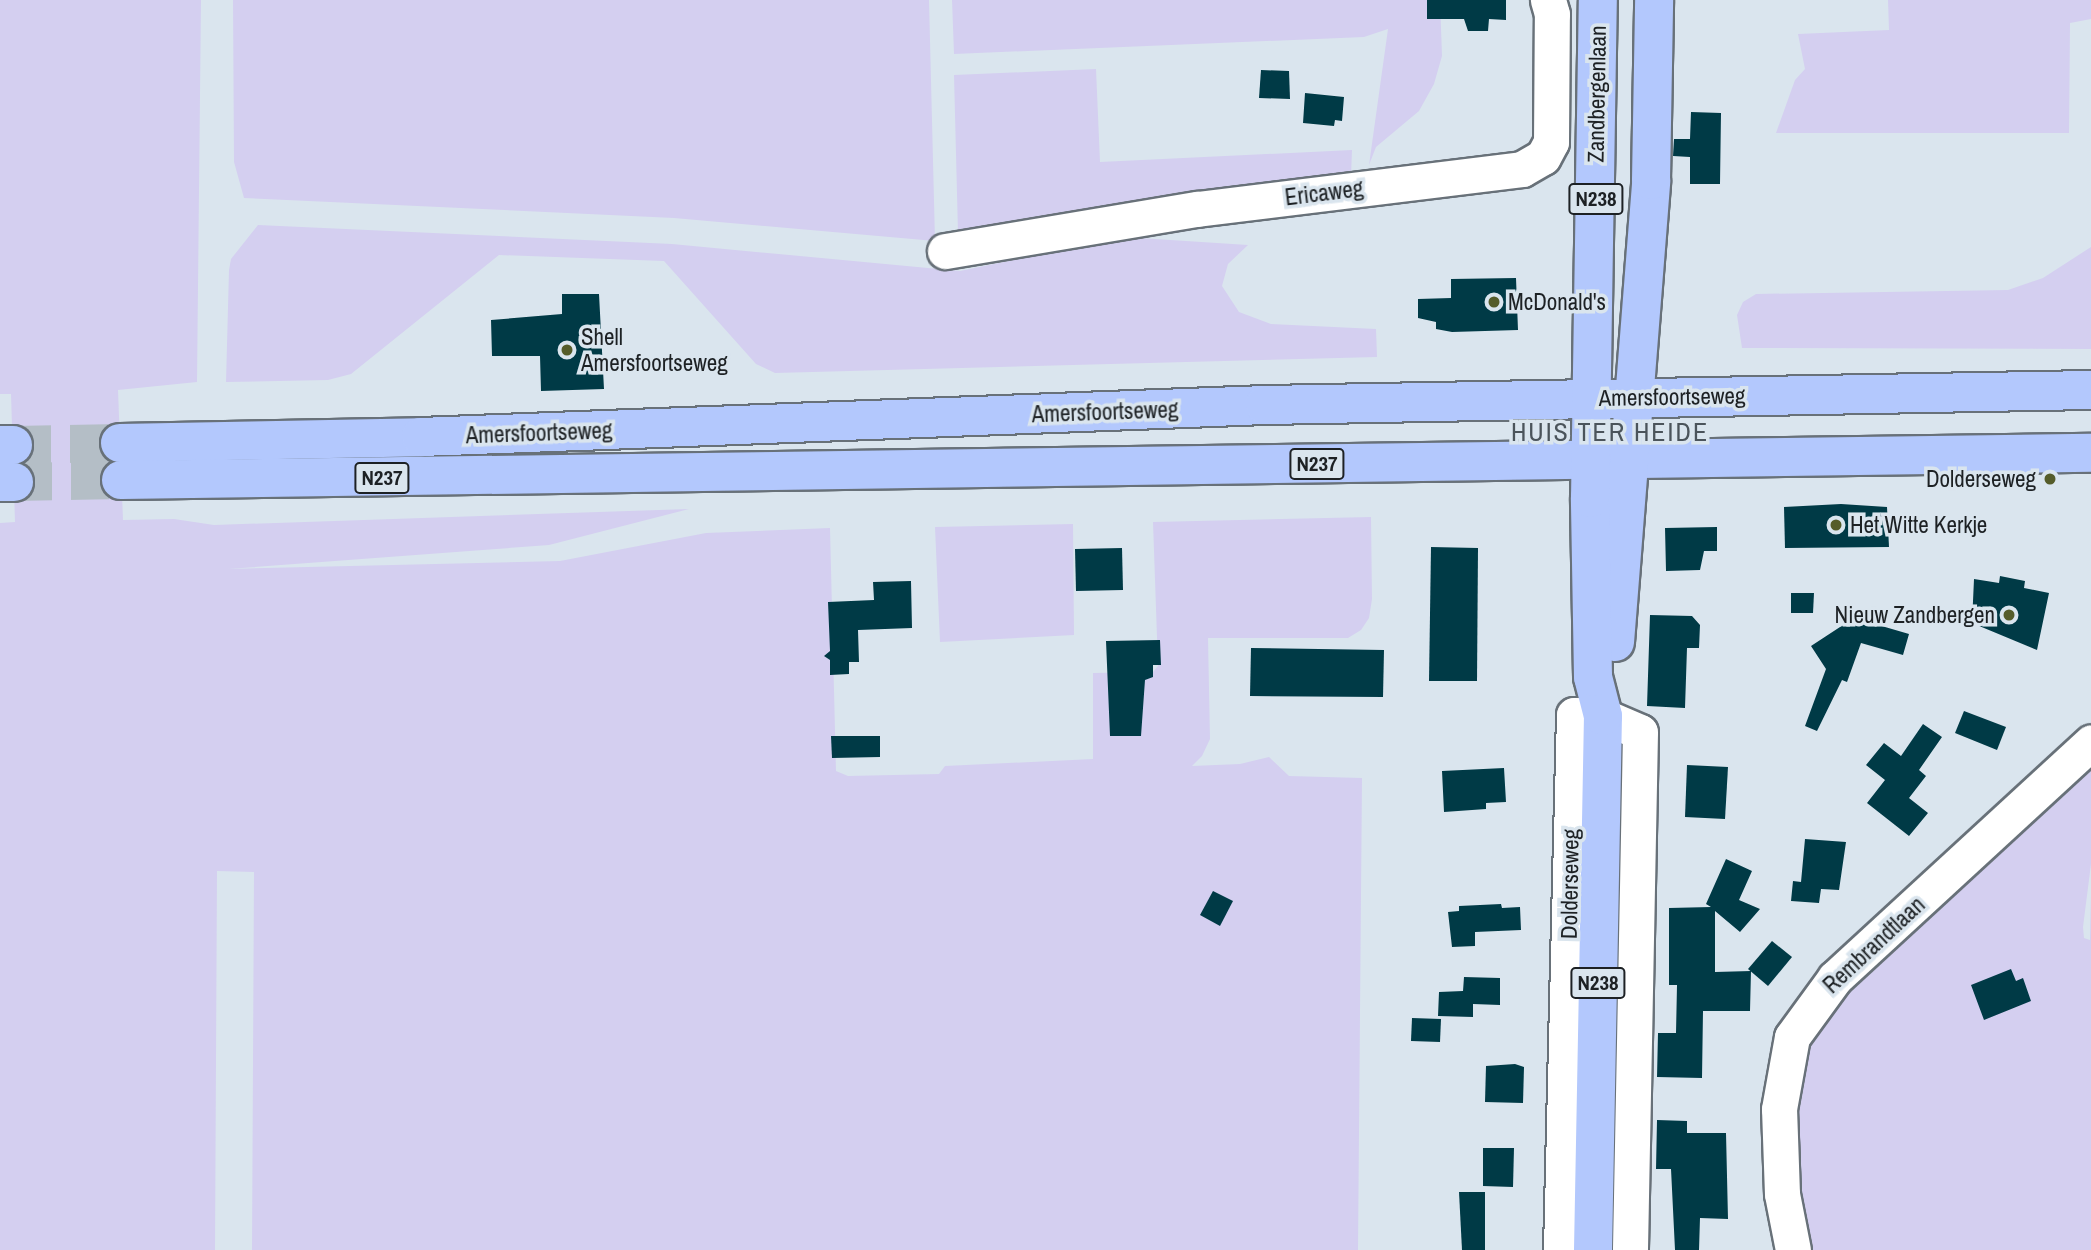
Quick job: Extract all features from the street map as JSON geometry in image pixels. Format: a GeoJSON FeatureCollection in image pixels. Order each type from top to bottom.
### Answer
{"type":"FeatureCollection","features":[{"type":"Feature","properties":{"kind":"main road","name":"Zandbergenlaan"},"geometry":{"type":"LineString","coordinates":[[1593,398],[1598,0]]}},
{"type":"Feature","properties":{"kind":"main road","name":"N238"},"geometry":{"type":"LineString","coordinates":[[1630,458],[1651,180],[1654,0]]}},
{"type":"Feature","properties":{"kind":"main road","name":"Amersfoortseweg"},"geometry":{"type":"LineString","coordinates":[[2091,390],[1593,398],[121,461],[1591,459],[2091,453]]}},
{"type":"Feature","properties":{"kind":"main road","name":"N238"},"geometry":{"type":"LineString","coordinates":[[1591,459],[1593,398]]}},
{"type":"Feature","properties":{"kind":"main road","name":"Dolderseweg"},"geometry":{"type":"LineString","coordinates":[[1603,716],[1611,693],[1630,458]]}},
{"type":"Feature","properties":{"kind":"main road","name":"Dolderseweg"},"geometry":{"type":"LineString","coordinates":[[1591,459],[1593,677],[1603,716],[1593,1250]]}},
{"type":"Feature","properties":{"kind":"street","name":"Ericaweg"},"geometry":{"type":"LineString","coordinates":[[945,251],[1197,209],[1522,169],[1543,157],[1551,142],[1552,37],[1548,0]]}},
{"type":"Feature","properties":{"kind":"street","name":"Dolderseweg"},"geometry":{"type":"LineString","coordinates":[[1561,1250],[1574,715],[1603,716]]}},
{"type":"Feature","properties":{"kind":"street"},"geometry":{"type":"LineString","coordinates":[[1603,716],[1640,732],[1630,1250]]}},
{"type":"Feature","properties":{"kind":"street","name":"Rembrandtlaan"},"geometry":{"type":"LineString","coordinates":[[1793,1250],[1782,1194],[1779,1109],[1792,1037],[1835,978],[2091,743]]}},
{"type":"Feature","properties":{"kind":"shaded area"},"geometry":{"type":"Polygon","coordinates":[[[0,0],[201,0],[197,382],[118,390],[123,520],[174,519],[214,525],[689,509],[549,545],[228,569],[560,561],[706,533],[830,528],[836,771],[848,776],[939,774],[945,766],[1093,759],[1093,673],[1153,672],[1158,666],[1153,522],[1371,517],[1372,599],[1369,618],[1361,630],[1348,638],[1208,638],[1210,739],[1202,756],[1192,766],[1240,764],[1269,757],[1289,776],[1362,778],[1358,1250],[252,1250],[254,872],[217,871],[215,1250],[0,1250],[0,523],[15,522],[11,394],[0,394],[0,0]]]}},
{"type":"Feature","properties":{"kind":"shaded area"},"geometry":{"type":"Polygon","coordinates":[[[233,0],[929,0],[935,241],[674,218],[244,198],[234,162],[233,0]]]}},
{"type":"Feature","properties":{"kind":"shaded area"},"geometry":{"type":"Polygon","coordinates":[[[952,0],[1440,0],[1442,56],[1434,84],[1419,111],[1376,147],[1369,165],[1388,29],[1364,37],[954,54],[952,0]]]}},
{"type":"Feature","properties":{"kind":"shaded area"},"geometry":{"type":"Polygon","coordinates":[[[1888,0],[2091,0],[2091,19],[2070,23],[2069,133],[1776,133],[1795,80],[1805,69],[1798,34],[1889,30],[1888,0]]]}},
{"type":"Feature","properties":{"kind":"shaded area"},"geometry":{"type":"Polygon","coordinates":[[[1096,69],[1100,162],[1352,150],[1351,177],[958,233],[954,75],[1096,69]]]}},
{"type":"Feature","properties":{"kind":"shaded area"},"geometry":{"type":"Polygon","coordinates":[[[258,225],[672,244],[960,271],[1124,237],[1248,245],[1228,264],[1222,286],[1239,312],[1271,324],[1376,329],[1377,357],[775,373],[756,364],[664,261],[499,255],[351,374],[328,380],[226,382],[231,259],[258,225]]]}},
{"type":"Feature","properties":{"kind":"shaded area"},"geometry":{"type":"Polygon","coordinates":[[[2091,247],[2091,349],[1742,348],[1737,315],[1743,302],[1756,294],[2008,290],[2043,278],[2091,247]]]}},
{"type":"Feature","properties":{"kind":"shaded area"},"geometry":{"type":"Polygon","coordinates":[[[1073,524],[1074,635],[940,642],[935,527],[1073,524]]]}},
{"type":"Feature","properties":{"kind":"shaded area"},"geometry":{"type":"Polygon","coordinates":[[[2091,756],[2091,864],[2083,927],[2084,938],[2090,940],[2091,894],[2091,1250],[1807,1250],[1791,1173],[1799,1052],[1820,1013],[2091,756]]]}},
{"type":"Feature","properties":{"kind":"building"},"geometry":{"type":"Polygon","coordinates":[[[1427,0],[1506,0],[1506,20],[1489,19],[1488,31],[1468,31],[1464,19],[1427,19],[1427,0]]]}},
{"type":"Feature","properties":{"kind":"building"},"geometry":{"type":"Polygon","coordinates":[[[1261,70],[1289,71],[1290,99],[1259,98],[1261,70]]]}},
{"type":"Feature","properties":{"kind":"building"},"geometry":{"type":"Polygon","coordinates":[[[1305,93],[1344,97],[1342,121],[1335,120],[1334,126],[1303,123],[1305,93]]]}},
{"type":"Feature","properties":{"kind":"building"},"geometry":{"type":"Polygon","coordinates":[[[1691,112],[1721,113],[1720,184],[1690,184],[1690,157],[1673,156],[1674,139],[1690,139],[1691,112]]]}},
{"type":"Feature","properties":{"kind":"building"},"geometry":{"type":"Polygon","coordinates":[[[1516,278],[1518,330],[1452,332],[1436,329],[1436,322],[1418,318],[1418,299],[1451,298],[1451,279],[1516,278]]]}},
{"type":"Feature","properties":{"kind":"building"},"geometry":{"type":"Polygon","coordinates":[[[562,294],[599,294],[604,389],[541,391],[540,356],[492,356],[491,320],[562,314],[562,294]]]}},
{"type":"Feature","properties":{"kind":"building","name":"Het Witte Kerkje"},"geometry":{"type":"Polygon","coordinates":[[[1841,504],[1887,507],[1889,547],[1785,548],[1784,507],[1841,504]]]}},
{"type":"Feature","properties":{"kind":"building"},"geometry":{"type":"Polygon","coordinates":[[[1717,527],[1717,551],[1704,551],[1700,570],[1666,571],[1665,528],[1717,527]]]}},
{"type":"Feature","properties":{"kind":"building"},"geometry":{"type":"Polygon","coordinates":[[[1431,547],[1478,548],[1477,681],[1429,681],[1431,547]]]}},
{"type":"Feature","properties":{"kind":"building"},"geometry":{"type":"Polygon","coordinates":[[[1122,548],[1123,590],[1076,591],[1075,549],[1122,548]]]}},
{"type":"Feature","properties":{"kind":"building","name":"Nieuw Zandbergen"},"geometry":{"type":"Polygon","coordinates":[[[2000,576],[2025,581],[2024,588],[2049,593],[2037,650],[1972,623],[1974,579],[1999,583],[2000,576]]]}},
{"type":"Feature","properties":{"kind":"building"},"geometry":{"type":"Polygon","coordinates":[[[911,581],[912,628],[858,630],[859,662],[849,662],[849,674],[830,675],[830,660],[824,656],[830,651],[828,602],[874,600],[873,582],[911,581]]]}},
{"type":"Feature","properties":{"kind":"building"},"geometry":{"type":"Polygon","coordinates":[[[1791,593],[1814,593],[1813,613],[1791,613],[1791,593]]]}},
{"type":"Feature","properties":{"kind":"building"},"geometry":{"type":"Polygon","coordinates":[[[1866,610],[1868,622],[1909,634],[1903,655],[1861,643],[1847,682],[1842,680],[1817,731],[1805,726],[1826,669],[1811,646],[1866,610]]]}},
{"type":"Feature","properties":{"kind":"building"},"geometry":{"type":"Polygon","coordinates":[[[1650,615],[1692,616],[1700,625],[1699,648],[1687,648],[1685,708],[1647,706],[1650,615]]]}},
{"type":"Feature","properties":{"kind":"building"},"geometry":{"type":"Polygon","coordinates":[[[1160,640],[1161,665],[1153,665],[1153,677],[1145,680],[1141,736],[1110,736],[1106,641],[1160,640]]]}},
{"type":"Feature","properties":{"kind":"building"},"geometry":{"type":"Polygon","coordinates":[[[1251,648],[1384,650],[1383,697],[1250,696],[1251,648]]]}},
{"type":"Feature","properties":{"kind":"building"},"geometry":{"type":"Polygon","coordinates":[[[1964,711],[2006,727],[1997,750],[1955,733],[1964,711]]]}},
{"type":"Feature","properties":{"kind":"building"},"geometry":{"type":"Polygon","coordinates":[[[1923,724],[1942,737],[1919,770],[1926,776],[1909,798],[1928,813],[1909,836],[1867,803],[1885,780],[1866,765],[1884,743],[1901,756],[1923,724]]]}},
{"type":"Feature","properties":{"kind":"building"},"geometry":{"type":"Polygon","coordinates":[[[831,736],[880,736],[880,757],[832,758],[831,736]]]}},
{"type":"Feature","properties":{"kind":"building"},"geometry":{"type":"Polygon","coordinates":[[[1687,765],[1728,767],[1725,819],[1685,817],[1687,765]]]}},
{"type":"Feature","properties":{"kind":"building"},"geometry":{"type":"Polygon","coordinates":[[[1504,768],[1506,802],[1486,803],[1486,809],[1444,812],[1442,771],[1504,768]]]}},
{"type":"Feature","properties":{"kind":"building"},"geometry":{"type":"Polygon","coordinates":[[[1805,839],[1846,842],[1839,890],[1821,889],[1819,903],[1791,901],[1793,881],[1801,882],[1805,839]]]}},
{"type":"Feature","properties":{"kind":"building"},"geometry":{"type":"Polygon","coordinates":[[[1726,859],[1752,871],[1739,900],[1760,909],[1740,932],[1715,911],[1715,972],[1751,971],[1750,1011],[1703,1011],[1702,1078],[1657,1077],[1658,1033],[1676,1033],[1677,985],[1669,985],[1669,908],[1711,907],[1706,904],[1726,859]]]}},
{"type":"Feature","properties":{"kind":"building"},"geometry":{"type":"Polygon","coordinates":[[[1213,891],[1233,901],[1220,926],[1200,915],[1213,891]]]}},
{"type":"Feature","properties":{"kind":"building"},"geometry":{"type":"Polygon","coordinates":[[[1501,904],[1502,908],[1520,907],[1521,930],[1475,932],[1475,946],[1452,947],[1448,912],[1459,911],[1459,906],[1501,904]]]}},
{"type":"Feature","properties":{"kind":"building"},"geometry":{"type":"Polygon","coordinates":[[[1772,941],[1792,957],[1768,986],[1748,969],[1772,941]]]}},
{"type":"Feature","properties":{"kind":"building"},"geometry":{"type":"Polygon","coordinates":[[[2011,969],[2016,981],[2023,978],[2031,1001],[1984,1020],[1971,985],[2011,969]]]}},
{"type":"Feature","properties":{"kind":"building"},"geometry":{"type":"Polygon","coordinates":[[[1464,977],[1500,978],[1500,1005],[1473,1004],[1473,1017],[1438,1016],[1439,992],[1463,991],[1464,977]]]}},
{"type":"Feature","properties":{"kind":"building"},"geometry":{"type":"Polygon","coordinates":[[[1412,1018],[1441,1019],[1440,1042],[1411,1041],[1412,1018]]]}},
{"type":"Feature","properties":{"kind":"building"},"geometry":{"type":"Polygon","coordinates":[[[1515,1064],[1524,1067],[1523,1103],[1485,1102],[1486,1066],[1515,1064]]]}},
{"type":"Feature","properties":{"kind":"building"},"geometry":{"type":"Polygon","coordinates":[[[1657,1120],[1687,1121],[1687,1133],[1726,1133],[1728,1219],[1700,1218],[1699,1250],[1675,1250],[1671,1169],[1656,1169],[1657,1120]]]}},
{"type":"Feature","properties":{"kind":"building"},"geometry":{"type":"Polygon","coordinates":[[[1483,1148],[1514,1148],[1513,1187],[1483,1186],[1483,1148]]]}},
{"type":"Feature","properties":{"kind":"building"},"geometry":{"type":"Polygon","coordinates":[[[1459,1192],[1485,1192],[1485,1250],[1462,1250],[1459,1192]]]}},
{"type":"Feature","properties":{"kind":"tunnel"},"geometry":{"type":"LineString","coordinates":[[13,445],[120,443]]}},
{"type":"Feature","properties":{"kind":"tunnel"},"geometry":{"type":"LineString","coordinates":[[14,482],[121,480]]}},
{"type":"Feature","properties":{"kind":"place","name":"McDonald's"},"geometry":{"type":"Point","coordinates":[1494,302]}},
{"type":"Feature","properties":{"kind":"place","name":"Shell Amersfoortseweg"},"geometry":{"type":"Point","coordinates":[567,350]}},
{"type":"Feature","properties":{"kind":"place","name":"Dolderseweg"},"geometry":{"type":"Point","coordinates":[2050,479]}},
{"type":"Feature","properties":{"kind":"place","name":"Het Witte Kerkje"},"geometry":{"type":"Point","coordinates":[1836,525]}},
{"type":"Feature","properties":{"kind":"place","name":"Nieuw Zandbergen"},"geometry":{"type":"Point","coordinates":[2009,615]}},
{"type":"Feature","properties":{"kind":"district","name":"HUIS TER HEIDE"},"geometry":{"type":"Point","coordinates":[1610,432]}}]}
